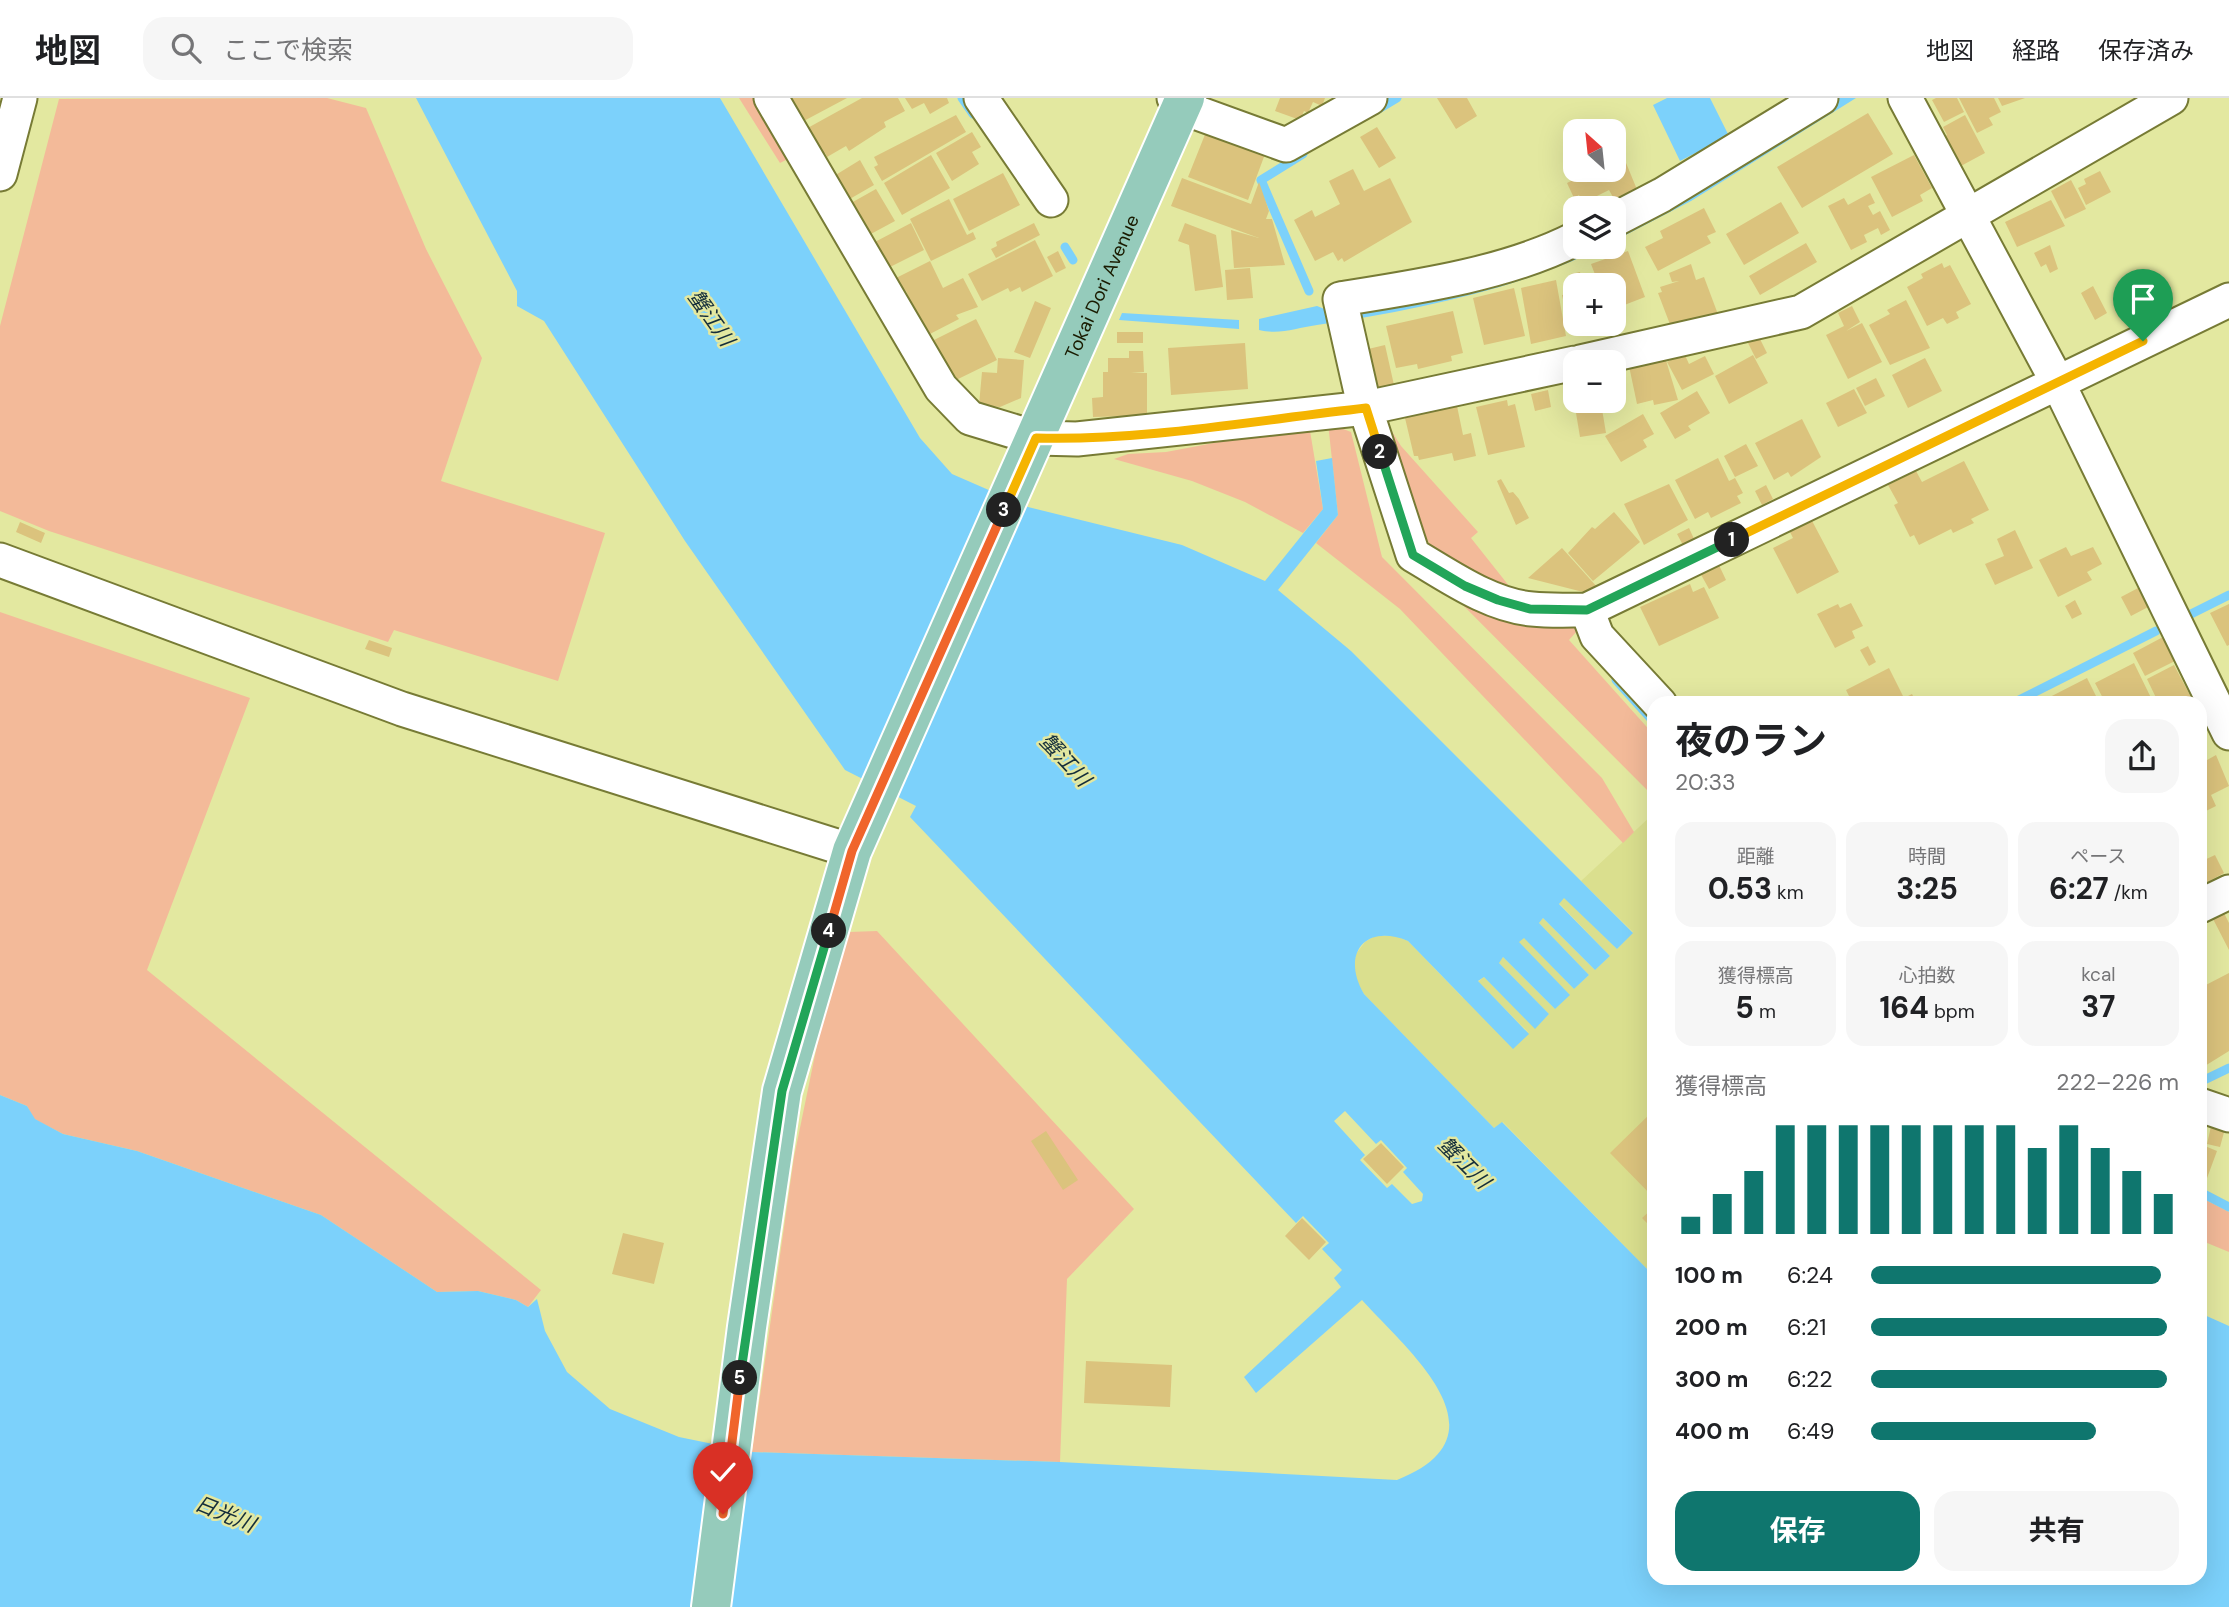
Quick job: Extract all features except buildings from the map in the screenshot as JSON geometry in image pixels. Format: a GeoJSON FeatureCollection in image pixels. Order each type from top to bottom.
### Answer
{"type":"FeatureCollection","features":[{"type":"Feature","properties":{"kind":"main road","name":"Tokai Dori Avenue"},"geometry":{"type":"LineString","coordinates":[[711,1607],[747,1327],[782,1091],[852,851],[1036,438],[1180,101]]}},
{"type":"Feature","properties":{"kind":"street"},"geometry":{"type":"LineString","coordinates":[[0,174],[20,98]]}},
{"type":"Feature","properties":{"kind":"street"},"geometry":{"type":"LineString","coordinates":[[771,98],[941,388],[970,418],[1036,438],[1077,439],[1134,435],[1366,408],[1563,366]]}},
{"type":"Feature","properties":{"kind":"street"},"geometry":{"type":"LineString","coordinates":[[981,98],[1051,200]]}},
{"type":"Feature","properties":{"kind":"street"},"geometry":{"type":"LineString","coordinates":[[1180,101],[1286,145],[1370,98]]}},
{"type":"Feature","properties":{"kind":"street"},"geometry":{"type":"LineString","coordinates":[[1626,214],[1662,195],[1821,98]]}},
{"type":"Feature","properties":{"kind":"street"},"geometry":{"type":"LineString","coordinates":[[1905,98],[2058,383],[2225,717]]}},
{"type":"Feature","properties":{"kind":"street"},"geometry":{"type":"LineString","coordinates":[[1626,352],[1801,312],[2171,98]]}},
{"type":"Feature","properties":{"kind":"street"},"geometry":{"type":"LineString","coordinates":[[1563,245],[1550,252],[1423,286],[1340,299],[1366,408],[1413,555],[1465,586],[1498,600],[1530,609],[1587,610],[2229,300]]}},
{"type":"Feature","properties":{"kind":"street"},"geometry":{"type":"LineString","coordinates":[[0,561],[401,709],[852,851]]}},
{"type":"Feature","properties":{"kind":"street"},"geometry":{"type":"LineString","coordinates":[[1587,610],[1597,636],[1653,696]]}},
{"type":"Feature","properties":{"kind":"street"},"geometry":{"type":"LineString","coordinates":[[2207,903],[2229,892]]}},
{"type":"Feature","properties":{"kind":"street"},"geometry":{"type":"LineString","coordinates":[[2207,1107],[2229,1115]]}},
{"type":"Feature","properties":{"kind":"shaded area"},"geometry":{"type":"Polygon","coordinates":[[[327,98],[366,108],[426,249],[482,358],[441,481],[605,533],[558,681],[394,630],[388,642],[49,531],[0,511],[0,326],[59,99],[327,98]]]}},
{"type":"Feature","properties":{"kind":"shaded area"},"geometry":{"type":"Polygon","coordinates":[[[739,98],[754,98],[790,158],[780,163],[739,98]]]}},
{"type":"Feature","properties":{"kind":"shaded area"},"geometry":{"type":"Polygon","coordinates":[[[1383,417],[1401,446],[1478,532],[1471,538],[1517,596],[1438,557],[1414,519],[1383,417]]]}},
{"type":"Feature","properties":{"kind":"shaded area"},"geometry":{"type":"Polygon","coordinates":[[[1328,423],[1351,432],[1382,557],[1602,778],[1634,832],[1623,843],[1400,609],[1316,543],[1338,515],[1328,423]]]}},
{"type":"Feature","properties":{"kind":"shaded area"},"geometry":{"type":"Polygon","coordinates":[[[1309,425],[1323,509],[1303,533],[1245,502],[1192,481],[1114,459],[1128,454],[1166,452],[1309,425]]]}},
{"type":"Feature","properties":{"kind":"shaded area"},"geometry":{"type":"Polygon","coordinates":[[[1437,579],[1572,624],[1577,631],[1569,640],[1647,727],[1647,790],[1437,579]]]}},
{"type":"Feature","properties":{"kind":"shaded area"},"geometry":{"type":"Polygon","coordinates":[[[0,612],[250,698],[147,970],[541,1290],[528,1307],[516,1300],[478,1291],[437,1292],[321,1215],[137,1151],[63,1134],[34,1119],[27,1106],[0,1095],[0,612]]]}},
{"type":"Feature","properties":{"kind":"shaded area"},"geometry":{"type":"Polygon","coordinates":[[[1647,820],[1647,1269],[1503,1122],[1494,1128],[1364,994],[1355,979],[1353,967],[1356,954],[1365,942],[1375,936],[1396,936],[1408,941],[1462,997],[1529,1033],[1478,982],[1484,977],[1535,1028],[1549,1014],[1498,962],[1503,957],[1555,1009],[1569,994],[1518,942],[1524,937],[1574,989],[1589,975],[1539,923],[1543,918],[1595,970],[1610,956],[1559,903],[1564,897],[1617,949],[1633,932],[1581,881],[1647,820]]]}},
{"type":"Feature","properties":{"kind":"shaded area"},"geometry":{"type":"Polygon","coordinates":[[[877,931],[1134,1209],[1067,1279],[1060,1462],[752,1452],[794,1157],[821,1026],[849,932],[877,931]]]}},
{"type":"Feature","properties":{"kind":"shaded area"},"geometry":{"type":"Polygon","coordinates":[[[2207,1201],[2229,1212],[2229,1252],[2207,1243],[2207,1201]]]}},
{"type":"Feature","properties":{"kind":"water"},"geometry":{"type":"Polygon","coordinates":[[[416,98],[720,98],[920,438],[952,474],[1028,507],[1182,545],[1265,581],[1323,509],[1316,461],[1332,458],[1338,515],[1278,590],[1351,651],[1633,933],[1617,949],[1564,898],[1559,904],[1610,956],[1595,970],[1543,918],[1539,923],[1589,975],[1574,989],[1524,938],[1519,942],[1570,995],[1555,1009],[1503,957],[1499,963],[1549,1014],[1535,1029],[1484,977],[1478,981],[1529,1034],[1513,1049],[1408,941],[1379,936],[1369,940],[1361,946],[1356,955],[1355,967],[1357,980],[1364,994],[1494,1128],[1502,1122],[1647,1269],[1647,1585],[2207,1585],[2207,1316],[2229,1326],[2229,1607],[0,1607],[0,1095],[27,1106],[35,1119],[63,1134],[137,1151],[321,1215],[437,1292],[478,1291],[516,1300],[528,1307],[537,1299],[545,1331],[567,1372],[610,1409],[679,1437],[752,1452],[1060,1462],[1397,1480],[1430,1461],[1447,1440],[1449,1417],[1440,1392],[1424,1367],[1362,1300],[1256,1393],[1244,1377],[1341,1287],[1334,1278],[1342,1270],[1322,1249],[1329,1243],[1303,1216],[1296,1223],[910,817],[916,806],[845,770],[685,541],[544,321],[517,306],[517,291],[416,98]],[[1345,1111],[1334,1121],[1365,1155],[1360,1160],[1387,1188],[1392,1184],[1412,1204],[1422,1201],[1423,1194],[1403,1172],[1407,1168],[1381,1140],[1376,1144],[1345,1111]]]}},
{"type":"Feature","properties":{"kind":"water"},"geometry":{"type":"Polygon","coordinates":[[[1667,98],[1710,98],[1729,136],[1680,161],[1653,105],[1667,98]]]}},
{"type":"Feature","properties":{"kind":"water"},"geometry":{"type":"Polygon","coordinates":[[[1835,98],[1856,98],[1691,201],[1626,235],[1626,221],[1835,98]]]}},
{"type":"Feature","properties":{"kind":"water"},"geometry":{"type":"Polygon","coordinates":[[[1563,250],[1563,259],[1576,259],[1499,287],[1426,306],[1288,330],[1259,330],[1259,319],[1317,306],[1332,312],[1563,250]]]}},
{"type":"Feature","properties":{"kind":"water"},"geometry":{"type":"Polygon","coordinates":[[[1122,313],[1239,320],[1239,329],[1119,320],[1122,313]]]}},
{"type":"Feature","properties":{"kind":"waterway"},"geometry":{"type":"LineString","coordinates":[[962,98],[973,114]]}},
{"type":"Feature","properties":{"kind":"waterway"},"geometry":{"type":"LineString","coordinates":[[1377,110],[1397,98]]}},
{"type":"Feature","properties":{"kind":"waterway"},"geometry":{"type":"LineString","coordinates":[[1303,154],[1261,180],[1309,291]]}},
{"type":"Feature","properties":{"kind":"waterway"},"geometry":{"type":"LineString","coordinates":[[1065,247],[1073,260]]}},
{"type":"Feature","properties":{"kind":"waterway"},"geometry":{"type":"LineString","coordinates":[[2189,615],[2229,595]]}},
{"type":"Feature","properties":{"kind":"waterway"},"geometry":{"type":"LineString","coordinates":[[2027,696],[2156,631]]}},
{"type":"Feature","properties":{"kind":"waterway"},"geometry":{"type":"LineString","coordinates":[[1616,680],[1647,714]]}},
{"type":"Feature","properties":{"kind":"waterway"},"geometry":{"type":"LineString","coordinates":[[2207,1079],[2229,1068]]}},
{"type":"Feature","properties":{"kind":"waterway"},"geometry":{"type":"LineString","coordinates":[[2207,1196],[2229,1207]]}},
{"type":"Feature","properties":{"kind":"route"},"geometry":{"type":"LineString","coordinates":[[723,1514],[782,1091],[852,851],[1036,438],[1077,439],[1134,435],[1366,408],[1413,555],[1465,586],[1498,600],[1530,609],[1587,610],[2143,341]]}},
{"type":"Feature","properties":{"kind":"water label","name":"蟹江川"},"geometry":{"type":"Point","coordinates":[711,318]}},
{"type":"Feature","properties":{"kind":"water label","name":"蟹江川"},"geometry":{"type":"Point","coordinates":[1065,760]}},
{"type":"Feature","properties":{"kind":"water label","name":"蟹江川"},"geometry":{"type":"Point","coordinates":[1464,1163]}},
{"type":"Feature","properties":{"kind":"water label","name":"日光川"},"geometry":{"type":"Point","coordinates":[225,1514]}}]}
